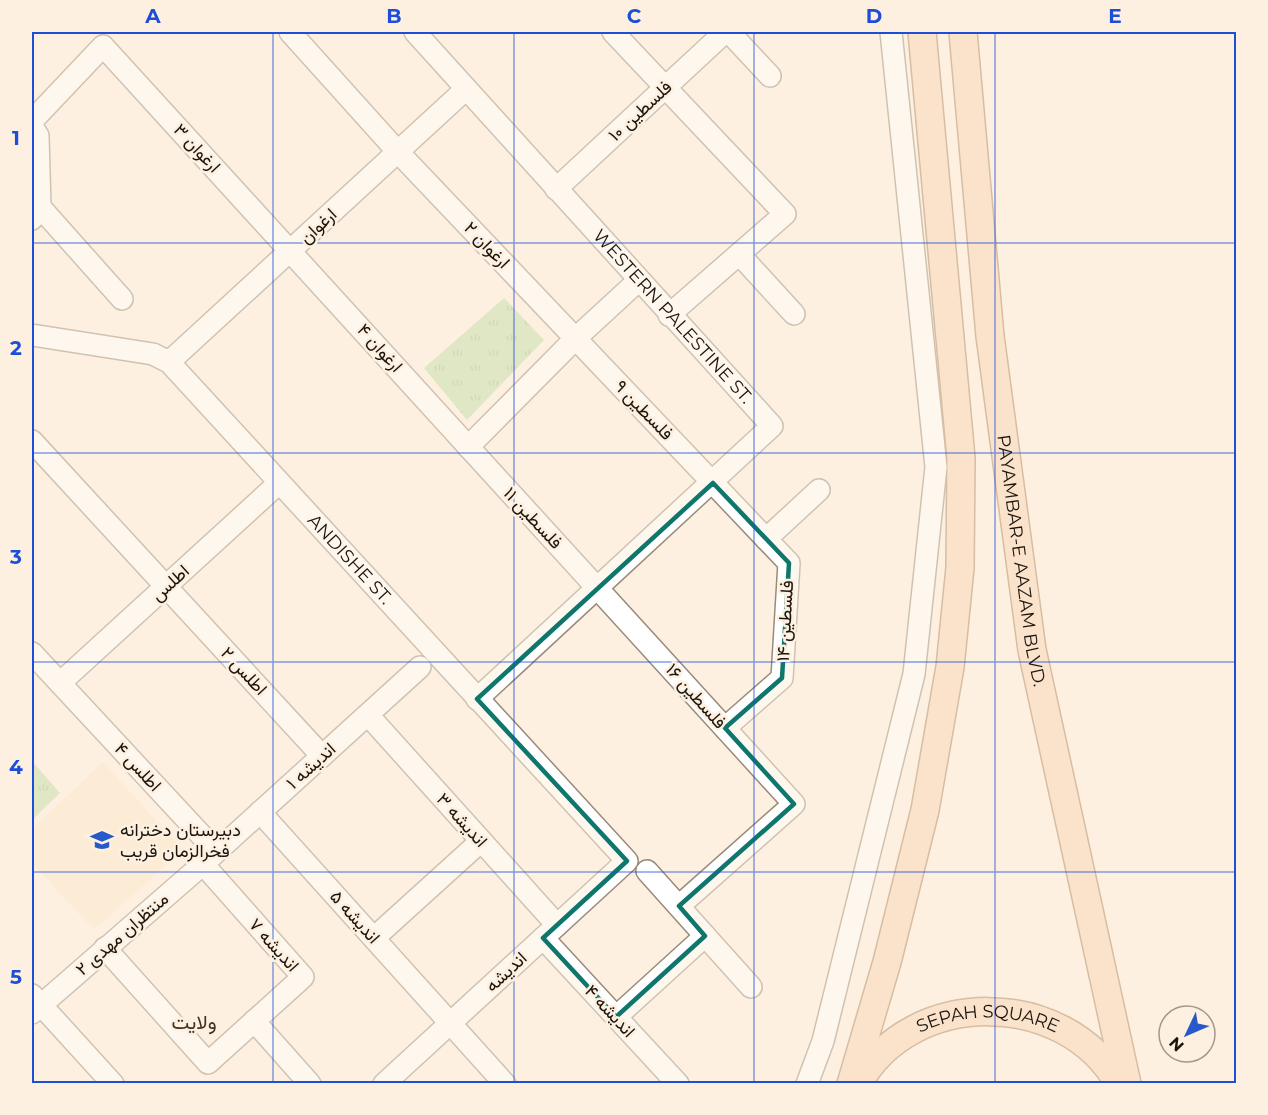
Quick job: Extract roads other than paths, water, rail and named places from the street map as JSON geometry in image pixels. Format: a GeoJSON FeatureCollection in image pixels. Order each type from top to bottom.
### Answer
{"type":"FeatureCollection","features":[{"type":"Feature","properties":{"kind":"main road"},"geometry":{"type":"LineString","coordinates":[[851,1083],[887,962],[925,810],[950,667],[960,568],[961,458],[922,32]]}},
{"type":"Feature","properties":{"kind":"main road","name":"PAYAMBAR-E AAZAM BLVD."},"geometry":{"type":"LineString","coordinates":[[964,32],[990,336],[1032,650],[1127,1083]]}},
{"type":"Feature","properties":{"kind":"main road","name":"SEPAH SQUARE"},"geometry":{"type":"LineString","coordinates":[[858,1083],[866,1069],[900,1037],[942,1016],[988,1009],[1035,1017],[1077,1037],[1111,1070],[1119,1083]]}},
{"type":"Feature","properties":{"kind":"street","name":"ارغوان ۲"},"geometry":{"type":"LineString","coordinates":[[290,32],[398,152],[576,338]]}},
{"type":"Feature","properties":{"kind":"street","name":"WESTERN PALESTINE ST."},"geometry":{"type":"LineString","coordinates":[[415,32],[772,426],[477,699]]}},
{"type":"Feature","properties":{"kind":"street"},"geometry":{"type":"LineString","coordinates":[[613,32],[785,214],[669,315]]}},
{"type":"Feature","properties":{"kind":"street"},"geometry":{"type":"LineString","coordinates":[[727,32],[770,76]]}},
{"type":"Feature","properties":{"kind":"street","name":"فلسطین ۱۰"},"geometry":{"type":"LineString","coordinates":[[556,189],[727,32]]}},
{"type":"Feature","properties":{"kind":"street"},"geometry":{"type":"LineString","coordinates":[[807,1083],[823,1041],[914,674],[936,467],[891,32]]}},
{"type":"Feature","properties":{"kind":"street","name":"ارغوان ۳"},"geometry":{"type":"LineString","coordinates":[[32,121],[102,46],[291,250]]}},
{"type":"Feature","properties":{"kind":"street","name":"ارغوان"},"geometry":{"type":"LineString","coordinates":[[169,362],[466,89]]}},
{"type":"Feature","properties":{"kind":"street"},"geometry":{"type":"LineString","coordinates":[[32,126],[38,136],[36,213],[122,299]]}},
{"type":"Feature","properties":{"kind":"street","name":"ارغوان ۴"},"geometry":{"type":"LineString","coordinates":[[291,250],[468,447]]}},
{"type":"Feature","properties":{"kind":"street"},"geometry":{"type":"LineString","coordinates":[[739,254],[794,314]]}},
{"type":"Feature","properties":{"kind":"street"},"geometry":{"type":"LineString","coordinates":[[468,447],[576,338],[639,280]]}},
{"type":"Feature","properties":{"kind":"street","name":"ANDISHE ST."},"geometry":{"type":"LineString","coordinates":[[32,335],[153,354],[169,362],[627,861],[550,932]]}},
{"type":"Feature","properties":{"kind":"street","name":"فلسطین ۹"},"geometry":{"type":"LineString","coordinates":[[576,338],[713,483]]}},
{"type":"Feature","properties":{"kind":"street","name":"اطلس ۲"},"geometry":{"type":"LineString","coordinates":[[32,441],[322,756]]}},
{"type":"Feature","properties":{"kind":"street","name":"فلسطین ۱۱"},"geometry":{"type":"LineString","coordinates":[[468,447],[598,588]]}},
{"type":"Feature","properties":{"kind":"street","name":"اطلس"},"geometry":{"type":"LineString","coordinates":[[60,683],[279,483]]}},
{"type":"Feature","properties":{"kind":"street","name":"فلسطین ۱۴"},"geometry":{"type":"LineString","coordinates":[[713,483],[789,563],[782,678],[725,729]]}},
{"type":"Feature","properties":{"kind":"street"},"geometry":{"type":"LineString","coordinates":[[766,539],[819,490]]}},
{"type":"Feature","properties":{"kind":"street","name":"فلسطین ۱۶"},"geometry":{"type":"LineString","coordinates":[[598,588],[794,804],[679,906]]}},
{"type":"Feature","properties":{"kind":"street","name":"اطلس ۴"},"geometry":{"type":"LineString","coordinates":[[32,653],[209,858]]}},
{"type":"Feature","properties":{"kind":"street","name":"اندیشه ۱"},"geometry":{"type":"LineString","coordinates":[[209,858],[420,668]]}},
{"type":"Feature","properties":{"kind":"street","name":"اندیشه ۳"},"geometry":{"type":"LineString","coordinates":[[368,716],[481,841],[550,932]]}},
{"type":"Feature","properties":{"kind":"street","name":"اندیشه ۵"},"geometry":{"type":"LineString","coordinates":[[260,812],[449,1024],[505,1083]]}},
{"type":"Feature","properties":{"kind":"street"},"geometry":{"type":"LineString","coordinates":[[374,938],[481,841]]}},
{"type":"Feature","properties":{"kind":"street","name":"منتظران مهدی ۲"},"geometry":{"type":"LineString","coordinates":[[35,1004],[105,948],[209,858]]}},
{"type":"Feature","properties":{"kind":"street","name":"اندیشه ۷"},"geometry":{"type":"LineString","coordinates":[[105,948],[208,1062],[303,976],[209,858]]}},
{"type":"Feature","properties":{"kind":"street"},"geometry":{"type":"LineString","coordinates":[[647,872],[751,987]]}},
{"type":"Feature","properties":{"kind":"street","name":"اندیشه ۴"},"geometry":{"type":"LineString","coordinates":[[550,932],[616,1017],[678,1083]]}},
{"type":"Feature","properties":{"kind":"street","name":"اندیشه"},"geometry":{"type":"LineString","coordinates":[[384,1083],[550,932]]}},
{"type":"Feature","properties":{"kind":"street"},"geometry":{"type":"LineString","coordinates":[[616,1017],[705,936]]}},
{"type":"Feature","properties":{"kind":"street"},"geometry":{"type":"LineString","coordinates":[[35,1004],[113,1083]]}},
{"type":"Feature","properties":{"kind":"street"},"geometry":{"type":"LineString","coordinates":[[254,1021],[310,1083]]}},
{"type":"Feature","properties":{"kind":"place","name":"دبیرستان دخترانه فخرالزمان قریب"},"geometry":{"type":"Point","coordinates":[102,840]}},
{"type":"Feature","properties":{"kind":"district","name":"ولایت"},"geometry":{"type":"Point","coordinates":[194,1022]}}]}
